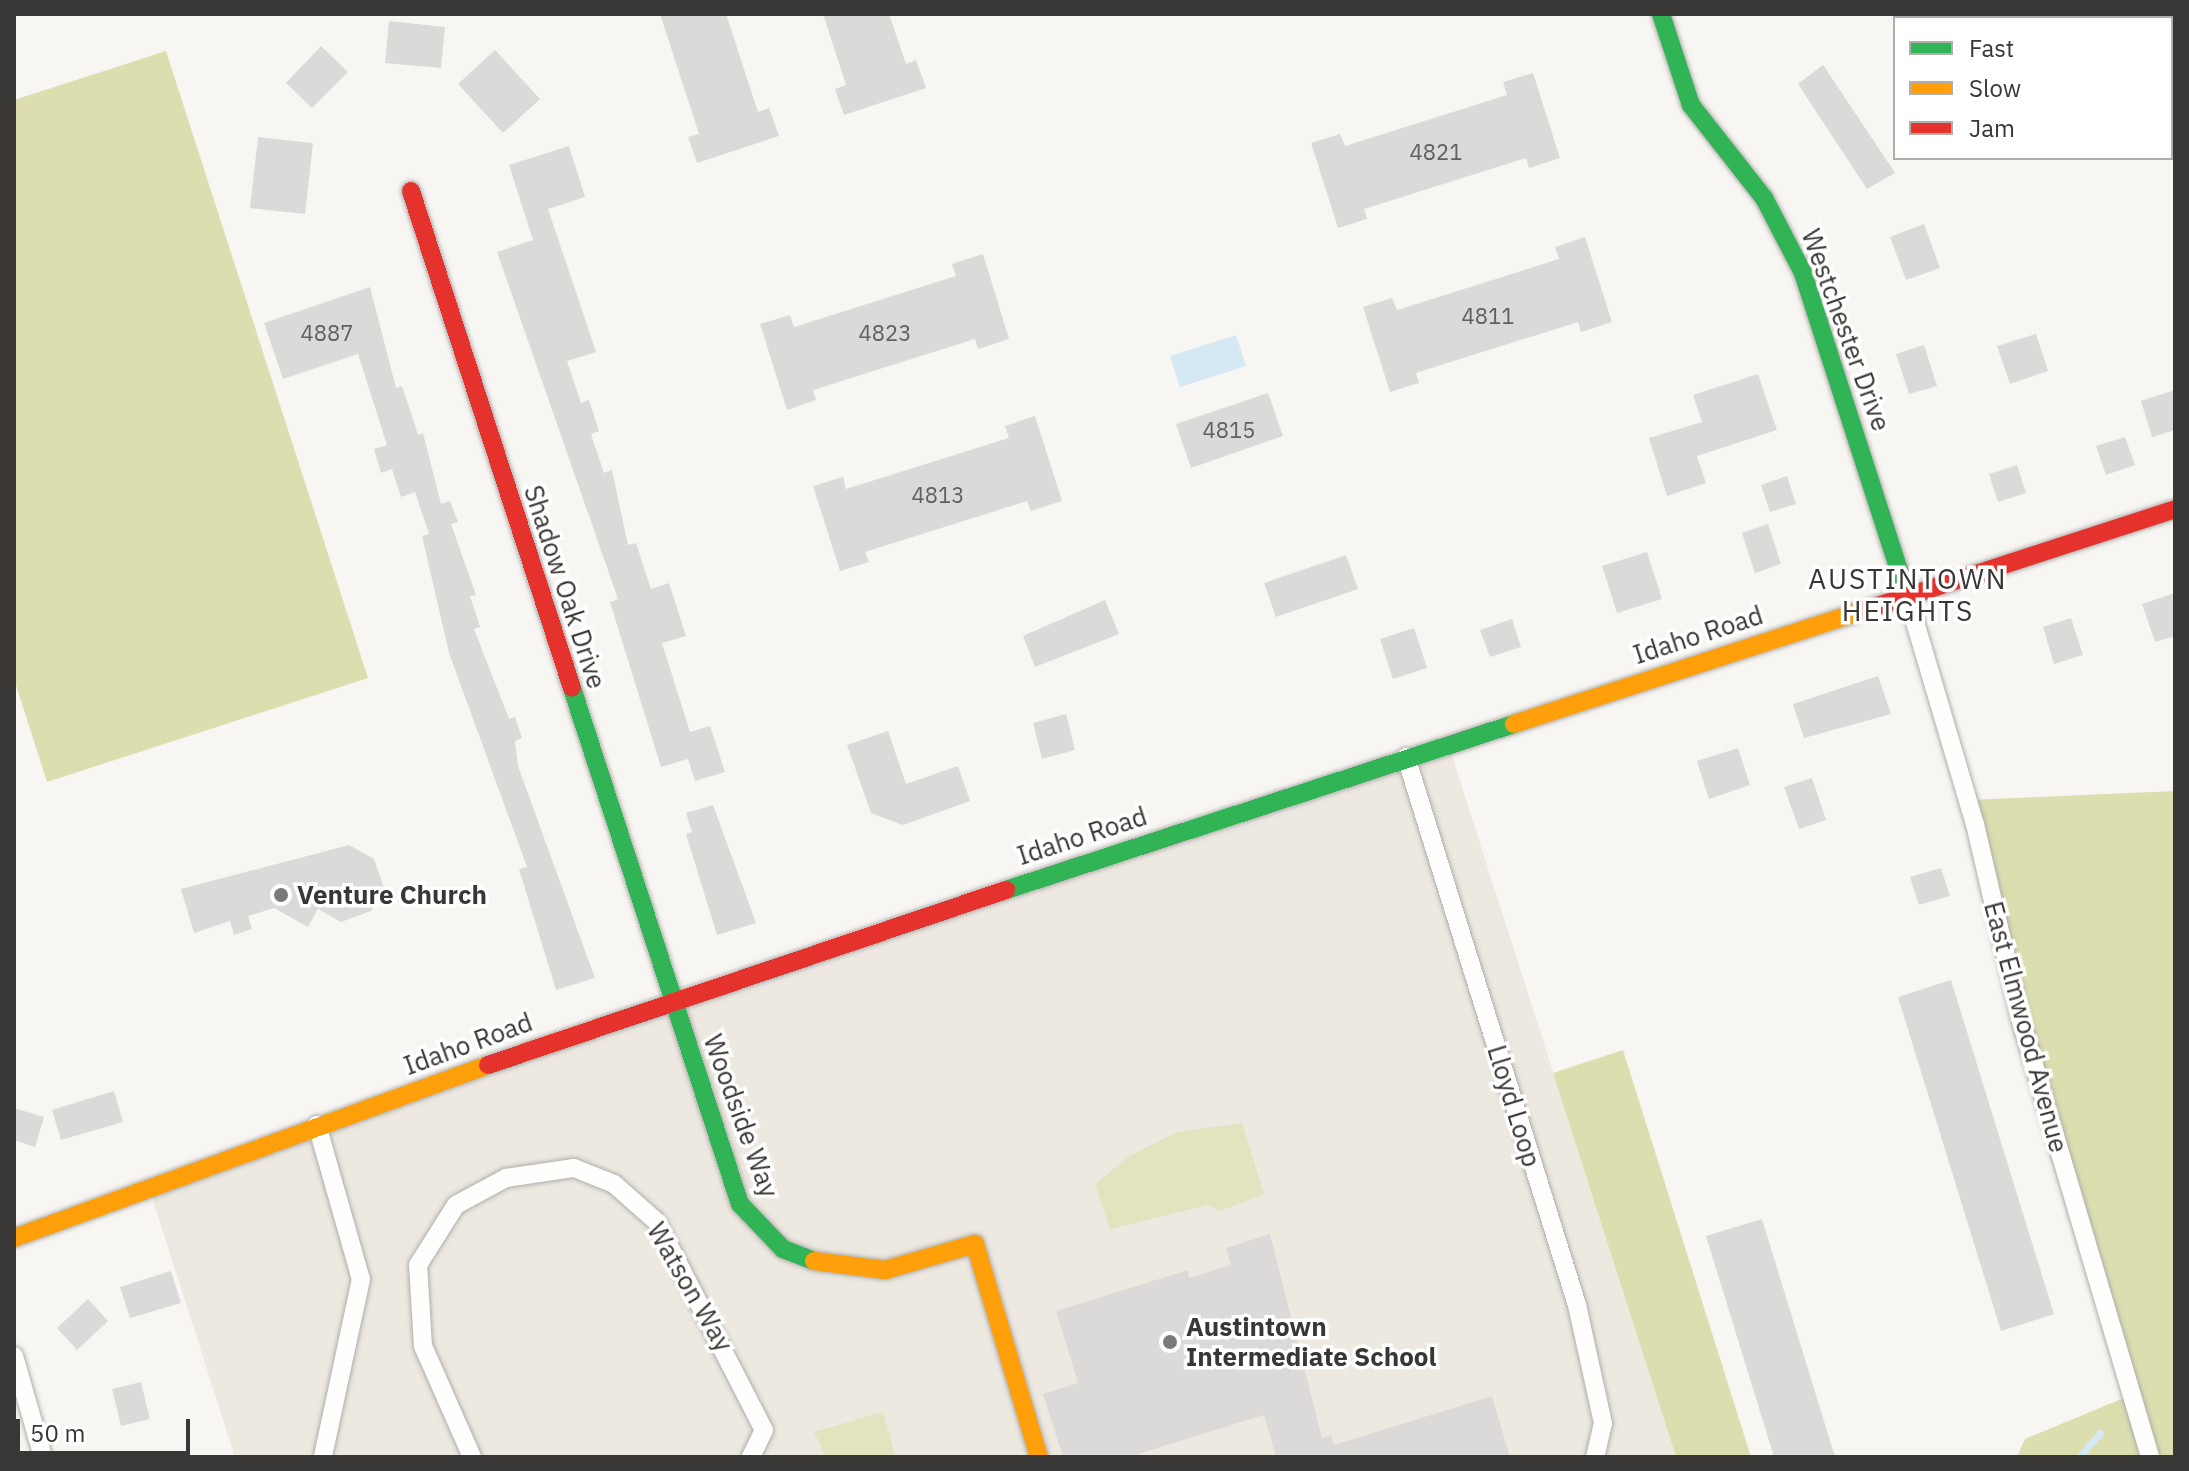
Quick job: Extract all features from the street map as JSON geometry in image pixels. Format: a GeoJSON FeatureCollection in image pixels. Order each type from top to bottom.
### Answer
{"type":"FeatureCollection","features":[{"type":"Feature","properties":{"kind":"street","name":"Westchester Drive"},"geometry":{"type":"LineString","coordinates":[[1661,14],[1691,105],[1764,198],[1803,273],[1907,595]]}},
{"type":"Feature","properties":{"kind":"street","name":"Shadow Oak Drive"},"geometry":{"type":"LineString","coordinates":[[411,191],[670,999]]}},
{"type":"Feature","properties":{"kind":"street","name":"Idaho Road"},"geometry":{"type":"LineString","coordinates":[[14,1238],[317,1125],[670,999],[2175,509]]}},
{"type":"Feature","properties":{"kind":"street","name":"East Elmwood Avenue"},"geometry":{"type":"LineString","coordinates":[[1907,595],[1975,824],[2021,1021],[2150,1457]]}},
{"type":"Feature","properties":{"kind":"street","name":"Lloyd Loop"},"geometry":{"type":"LineString","coordinates":[[1406,757],[1577,1305],[1603,1423],[1595,1457]]}},
{"type":"Feature","properties":{"kind":"street","name":"Woodside Way"},"geometry":{"type":"LineString","coordinates":[[670,999],[740,1204],[783,1249],[826,1266],[885,1270],[975,1244],[1039,1457]]}},
{"type":"Feature","properties":{"kind":"street"},"geometry":{"type":"LineString","coordinates":[[317,1125],[361,1279],[323,1457]]}},
{"type":"Feature","properties":{"kind":"street","name":"Watson Way"},"geometry":{"type":"LineString","coordinates":[[472,1457],[423,1346],[418,1265],[456,1205],[506,1178],[574,1168],[614,1184],[657,1222],[764,1430],[751,1457]]}},
{"type":"Feature","properties":{"kind":"street"},"geometry":{"type":"LineString","coordinates":[[14,1356],[43,1457]]}},
{"type":"Feature","properties":{"kind":"shaded area"},"geometry":{"type":"Polygon","coordinates":[[[1448,743],[1676,1457],[235,1457],[149,1188],[1448,743]]]}},
{"type":"Feature","properties":{"kind":"green space"},"geometry":{"type":"Polygon","coordinates":[[[166,51],[368,678],[47,782],[14,679],[14,100],[166,51]]]}},
{"type":"Feature","properties":{"kind":"green space"},"geometry":{"type":"Polygon","coordinates":[[[2175,791],[2175,1457],[2017,1457],[2025,1439],[2131,1395],[1968,800],[2175,791]]]}},
{"type":"Feature","properties":{"kind":"green space"},"geometry":{"type":"Polygon","coordinates":[[[1623,1050],[1751,1457],[1676,1457],[1553,1073],[1623,1050]]]}},
{"type":"Feature","properties":{"kind":"green space"},"geometry":{"type":"Polygon","coordinates":[[[1242,1123],[1264,1194],[1220,1211],[1207,1205],[1110,1229],[1095,1184],[1128,1157],[1177,1132],[1242,1123]]]}},
{"type":"Feature","properties":{"kind":"green space"},"geometry":{"type":"Polygon","coordinates":[[[883,1412],[896,1457],[826,1457],[814,1432],[883,1412]]]}},
{"type":"Feature","properties":{"kind":"water"},"geometry":{"type":"Polygon","coordinates":[[[1236,335],[1246,366],[1180,387],[1170,356],[1236,335]]]}},
{"type":"Feature","properties":{"kind":"building"},"geometry":{"type":"Polygon","coordinates":[[[660,14],[726,14],[758,112],[769,108],[779,136],[697,163],[688,137],[699,134],[660,14]]]}},
{"type":"Feature","properties":{"kind":"building"},"geometry":{"type":"Polygon","coordinates":[[[823,14],[889,14],[906,64],[916,60],[926,88],[844,115],[835,89],[846,85],[823,14]]]}},
{"type":"Feature","properties":{"kind":"building"},"geometry":{"type":"Polygon","coordinates":[[[389,21],[445,27],[441,68],[385,63],[389,21]]]}},
{"type":"Feature","properties":{"kind":"building"},"geometry":{"type":"Polygon","coordinates":[[[321,46],[348,72],[312,108],[286,83],[321,46]]]}},
{"type":"Feature","properties":{"kind":"building"},"geometry":{"type":"Polygon","coordinates":[[[495,50],[540,99],[503,133],[458,84],[495,50]]]}},
{"type":"Feature","properties":{"kind":"building"},"geometry":{"type":"Polygon","coordinates":[[[1823,65],[1895,173],[1867,189],[1798,84],[1823,65]]]}},
{"type":"Feature","properties":{"kind":"building"},"geometry":{"type":"Polygon","coordinates":[[[1533,73],[1560,158],[1529,168],[1526,158],[1364,209],[1367,219],[1338,228],[1311,143],[1340,134],[1345,146],[1507,95],[1503,82],[1533,73]]]}},
{"type":"Feature","properties":{"kind":"building"},"geometry":{"type":"Polygon","coordinates":[[[258,137],[313,143],[305,214],[250,208],[258,137]]]}},
{"type":"Feature","properties":{"kind":"building"},"geometry":{"type":"Polygon","coordinates":[[[569,146],[585,197],[548,209],[596,352],[567,361],[581,403],[589,400],[599,431],[591,434],[604,473],[612,470],[628,545],[636,543],[651,589],[669,583],[686,636],[662,643],[690,732],[710,726],[725,772],[695,781],[688,759],[661,767],[610,602],[618,599],[497,252],[533,240],[509,165],[569,146]]]}},
{"type":"Feature","properties":{"kind":"building"},"geometry":{"type":"Polygon","coordinates":[[[1924,224],[1940,268],[1906,280],[1890,237],[1924,224]]]}},
{"type":"Feature","properties":{"kind":"building"},"geometry":{"type":"Polygon","coordinates":[[[1585,237],[1612,322],[1581,332],[1578,322],[1416,373],[1419,383],[1390,392],[1363,307],[1392,298],[1397,310],[1559,259],[1555,247],[1585,237]]]}},
{"type":"Feature","properties":{"kind":"building"},"geometry":{"type":"Polygon","coordinates":[[[983,254],[1009,339],[978,349],[975,339],[813,390],[816,400],[787,410],[760,324],[790,315],[794,327],[956,276],[952,264],[983,254]]]}},
{"type":"Feature","properties":{"kind":"building"},"geometry":{"type":"Polygon","coordinates":[[[370,287],[396,388],[402,386],[418,435],[423,433],[441,504],[450,501],[458,522],[451,524],[476,595],[470,596],[480,627],[474,629],[509,719],[515,717],[522,738],[515,741],[518,766],[595,978],[556,990],[519,869],[527,867],[449,653],[422,536],[429,534],[415,492],[401,497],[392,469],[381,473],[374,449],[387,445],[358,354],[283,379],[264,323],[370,287]]]}},
{"type":"Feature","properties":{"kind":"building"},"geometry":{"type":"Polygon","coordinates":[[[2036,334],[2048,371],[2010,384],[1997,346],[2036,334]]]}},
{"type":"Feature","properties":{"kind":"building"},"geometry":{"type":"Polygon","coordinates":[[[1924,345],[1937,386],[1909,394],[1896,354],[1924,345]]]}},
{"type":"Feature","properties":{"kind":"building"},"geometry":{"type":"Polygon","coordinates":[[[1758,374],[1777,430],[1697,456],[1706,483],[1667,496],[1649,438],[1702,422],[1693,395],[1758,374]]]}},
{"type":"Feature","properties":{"kind":"building"},"geometry":{"type":"Polygon","coordinates":[[[2175,390],[2175,430],[2152,437],[2141,401],[2175,390]]]}},
{"type":"Feature","properties":{"kind":"building"},"geometry":{"type":"Polygon","coordinates":[[[1268,393],[1283,436],[1191,468],[1176,424],[1268,393]]]}},
{"type":"Feature","properties":{"kind":"building"},"geometry":{"type":"Polygon","coordinates":[[[1035,416],[1062,501],[1031,511],[1027,501],[865,552],[869,562],[840,571],[813,486],[843,477],[846,489],[1009,438],[1005,426],[1035,416]]]}},
{"type":"Feature","properties":{"kind":"building"},"geometry":{"type":"Polygon","coordinates":[[[2125,437],[2135,465],[2106,475],[2096,446],[2125,437]]]}},
{"type":"Feature","properties":{"kind":"building"},"geometry":{"type":"Polygon","coordinates":[[[2017,465],[2026,493],[1998,502],[1989,474],[2017,465]]]}},
{"type":"Feature","properties":{"kind":"building"},"geometry":{"type":"Polygon","coordinates":[[[1787,476],[1796,504],[1770,512],[1761,485],[1787,476]]]}},
{"type":"Feature","properties":{"kind":"building"},"geometry":{"type":"Polygon","coordinates":[[[1768,524],[1781,564],[1755,573],[1742,533],[1768,524]]]}},
{"type":"Feature","properties":{"kind":"building"},"geometry":{"type":"Polygon","coordinates":[[[1647,552],[1662,599],[1617,613],[1602,566],[1647,552]]]}},
{"type":"Feature","properties":{"kind":"building"},"geometry":{"type":"Polygon","coordinates":[[[1346,555],[1358,589],[1276,617],[1264,583],[1346,555]]]}},
{"type":"Feature","properties":{"kind":"building"},"geometry":{"type":"Polygon","coordinates":[[[2175,593],[2175,636],[2155,642],[2142,604],[2175,593]]]}},
{"type":"Feature","properties":{"kind":"building"},"geometry":{"type":"Polygon","coordinates":[[[1105,600],[1119,634],[1035,667],[1023,636],[1105,600]]]}},
{"type":"Feature","properties":{"kind":"building"},"geometry":{"type":"Polygon","coordinates":[[[2071,618],[2083,655],[2054,664],[2043,627],[2071,618]]]}},
{"type":"Feature","properties":{"kind":"building"},"geometry":{"type":"Polygon","coordinates":[[[1512,619],[1521,647],[1490,657],[1480,630],[1512,619]]]}},
{"type":"Feature","properties":{"kind":"building"},"geometry":{"type":"Polygon","coordinates":[[[1414,628],[1427,668],[1393,679],[1380,639],[1414,628]]]}},
{"type":"Feature","properties":{"kind":"building"},"geometry":{"type":"Polygon","coordinates":[[[1878,676],[1891,714],[1804,738],[1793,704],[1878,676]]]}},
{"type":"Feature","properties":{"kind":"building"},"geometry":{"type":"Polygon","coordinates":[[[1066,714],[1075,750],[1042,759],[1033,723],[1066,714]]]}},
{"type":"Feature","properties":{"kind":"building"},"geometry":{"type":"Polygon","coordinates":[[[888,731],[906,784],[958,766],[970,801],[903,825],[871,813],[847,745],[888,731]]]}},
{"type":"Feature","properties":{"kind":"building"},"geometry":{"type":"Polygon","coordinates":[[[1738,748],[1750,785],[1709,799],[1697,761],[1738,748]]]}},
{"type":"Feature","properties":{"kind":"building"},"geometry":{"type":"Polygon","coordinates":[[[1812,778],[1826,820],[1799,829],[1784,787],[1812,778]]]}},
{"type":"Feature","properties":{"kind":"building"},"geometry":{"type":"Polygon","coordinates":[[[713,805],[756,923],[717,935],[686,834],[692,832],[686,813],[713,805]]]}},
{"type":"Feature","properties":{"kind":"building","name":"Venture Church"},"geometry":{"type":"Polygon","coordinates":[[[349,845],[374,859],[384,888],[371,911],[341,922],[318,909],[308,927],[274,908],[248,916],[252,929],[234,935],[230,921],[194,933],[181,889],[349,845]]]}},
{"type":"Feature","properties":{"kind":"building"},"geometry":{"type":"Polygon","coordinates":[[[1941,868],[1950,896],[1919,905],[1910,877],[1941,868]]]}},
{"type":"Feature","properties":{"kind":"building"},"geometry":{"type":"Polygon","coordinates":[[[1951,980],[2054,1314],[2001,1331],[1898,997],[1951,980]]]}},
{"type":"Feature","properties":{"kind":"building"},"geometry":{"type":"Polygon","coordinates":[[[114,1091],[123,1122],[61,1140],[52,1110],[114,1091]]]}},
{"type":"Feature","properties":{"kind":"building"},"geometry":{"type":"Polygon","coordinates":[[[14,1108],[44,1117],[35,1147],[14,1140],[14,1108]]]}},
{"type":"Feature","properties":{"kind":"building"},"geometry":{"type":"Polygon","coordinates":[[[1762,1219],[1835,1457],[1774,1457],[1706,1236],[1762,1219]]]}},
{"type":"Feature","properties":{"kind":"building","name":"Austintown Intermediate School"},"geometry":{"type":"Polygon","coordinates":[[[1270,1234],[1322,1438],[1331,1435],[1334,1445],[1492,1396],[1510,1457],[1276,1457],[1264,1415],[1128,1457],[1063,1457],[1043,1394],[1078,1383],[1056,1311],[1188,1270],[1189,1278],[1231,1265],[1226,1248],[1270,1234]]]}},
{"type":"Feature","properties":{"kind":"building"},"geometry":{"type":"Polygon","coordinates":[[[171,1271],[181,1303],[130,1318],[120,1287],[171,1271]]]}},
{"type":"Feature","properties":{"kind":"building"},"geometry":{"type":"Polygon","coordinates":[[[88,1299],[108,1321],[77,1350],[57,1328],[88,1299]]]}},
{"type":"Feature","properties":{"kind":"building"},"geometry":{"type":"Polygon","coordinates":[[[141,1382],[150,1419],[121,1426],[112,1389],[141,1382]]]}},
{"type":"Feature","properties":{"kind":"waterway"},"geometry":{"type":"LineString","coordinates":[[2079,1457],[2100,1433]]}},
{"type":"Feature","properties":{"kind":"traffic: fast"},"geometry":{"type":"LineString","coordinates":[[1661,14],[1691,105],[1764,198],[1803,273],[1907,595]]}},
{"type":"Feature","properties":{"kind":"traffic: fast"},"geometry":{"type":"LineString","coordinates":[[572,688],[740,1204],[783,1249],[814,1261]]}},
{"type":"Feature","properties":{"kind":"traffic: fast"},"geometry":{"type":"LineString","coordinates":[[1006,890],[1514,724]]}},
{"type":"Feature","properties":{"kind":"traffic: slow"},"geometry":{"type":"LineString","coordinates":[[1514,724],[1862,611]]}},
{"type":"Feature","properties":{"kind":"traffic: slow"},"geometry":{"type":"LineString","coordinates":[[14,1238],[488,1065]]}},
{"type":"Feature","properties":{"kind":"traffic: slow"},"geometry":{"type":"LineString","coordinates":[[814,1261],[885,1270],[975,1244],[1039,1457]]}},
{"type":"Feature","properties":{"kind":"traffic: jam"},"geometry":{"type":"LineString","coordinates":[[411,191],[572,688]]}},
{"type":"Feature","properties":{"kind":"traffic: jam"},"geometry":{"type":"LineString","coordinates":[[1862,611],[2175,509]]}},
{"type":"Feature","properties":{"kind":"traffic: jam"},"geometry":{"type":"LineString","coordinates":[[488,1065],[1006,890]]}},
{"type":"Feature","properties":{"kind":"place","name":"Venture Church"},"geometry":{"type":"Point","coordinates":[281,895]}},
{"type":"Feature","properties":{"kind":"place","name":"Austintown Intermediate School"},"geometry":{"type":"Point","coordinates":[1170,1342]}},
{"type":"Feature","properties":{"kind":"district","name":"AUSTINTOWN HEIGHTS"},"geometry":{"type":"Point","coordinates":[1908,595]}}]}
